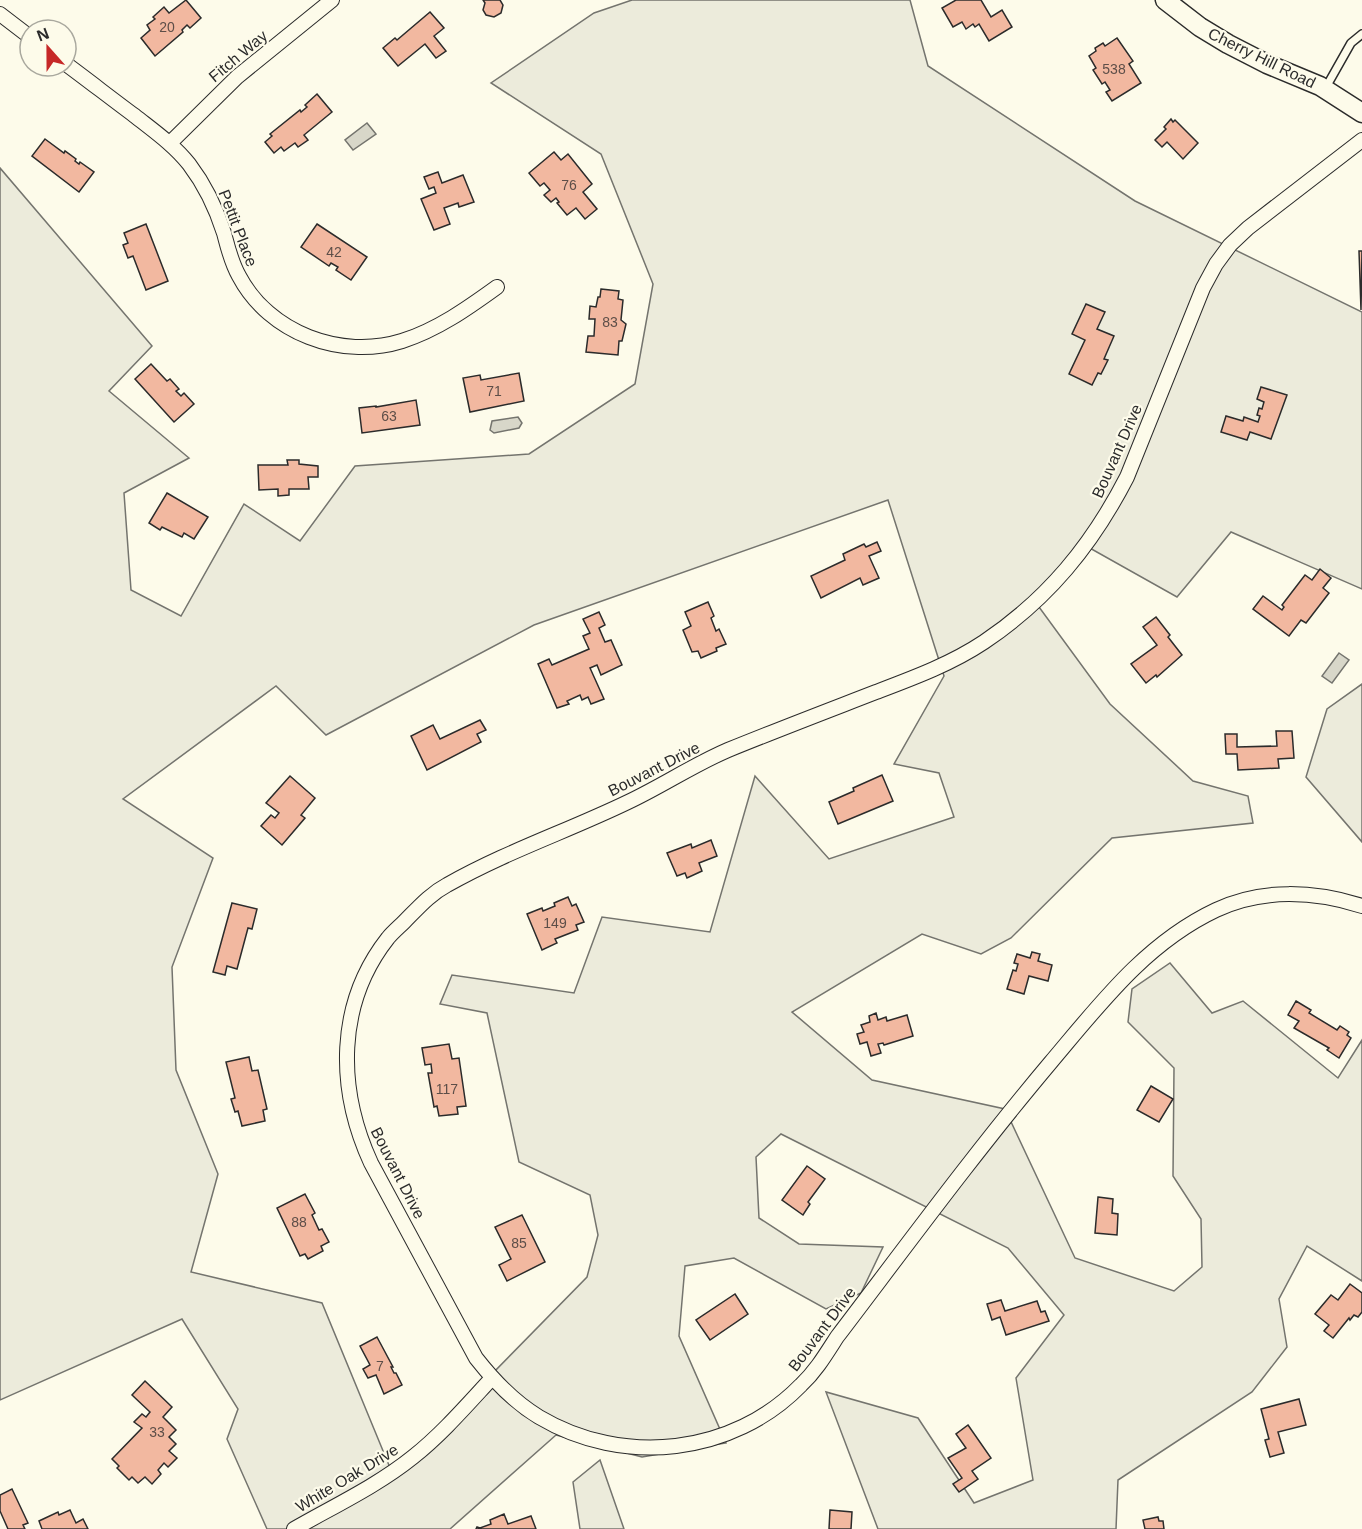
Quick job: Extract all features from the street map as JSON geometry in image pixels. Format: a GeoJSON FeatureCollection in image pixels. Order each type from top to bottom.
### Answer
{"type":"FeatureCollection","features":[{"type":"Feature","properties":{"kind":"street","name":"Fitch Way"},"geometry":{"type":"LineString","coordinates":[[170,143],[237,76],[332,0]]}},
{"type":"Feature","properties":{"kind":"street","name":"Cherry Hill Road"},"geometry":{"type":"LineString","coordinates":[[1165,0],[1200,27],[1228,44],[1325,89],[1362,113]]}},
{"type":"Feature","properties":{"kind":"street"},"geometry":{"type":"LineString","coordinates":[[0,14],[18,27]]}},
{"type":"Feature","properties":{"kind":"street","name":"Pettit Place"},"geometry":{"type":"LineString","coordinates":[[78,73],[170,143],[188,163],[203,184],[215,208],[230,258],[239,277],[266,311],[300,334],[323,343],[336,345],[363,348],[385,345],[411,338],[459,314],[497,288]]}},
{"type":"Feature","properties":{"kind":"street","name":"Bouvant Drive"},"geometry":{"type":"LineString","coordinates":[[1362,140],[1248,228],[1230,245],[1216,264],[1203,288],[1127,477],[1093,536],[1069,568],[1041,597],[982,643],[947,663],[727,751],[679,773],[628,802],[530,844],[446,885],[429,896],[390,935],[364,979],[352,1014],[346,1060],[352,1115],[371,1163],[476,1358],[492,1378],[514,1399],[561,1429],[617,1446],[643,1448],[702,1442],[727,1434],[776,1407],[820,1363],[837,1337],[1005,1116],[1114,987],[1167,940],[1193,922],[1218,909],[1244,900],[1290,894],[1317,895],[1362,906]]}},
{"type":"Feature","properties":{"kind":"street","name":"White Oak Drive"},"geometry":{"type":"LineString","coordinates":[[294,1529],[386,1477],[414,1456],[438,1435],[492,1378]]}},
{"type":"Feature","properties":{"kind":"lane"},"geometry":{"type":"LineString","coordinates":[[1325,89],[1351,43],[1362,34]]}},
{"type":"Feature","properties":{"kind":"shaded area"},"geometry":{"type":"Polygon","coordinates":[[[632,0],[910,0],[928,66],[1135,201],[1362,312],[1362,589],[1231,532],[1177,597],[1088,547],[1039,607],[1110,704],[1193,781],[1248,796],[1253,823],[1112,838],[1011,938],[981,954],[922,934],[792,1012],[872,1080],[1005,1109],[1075,1258],[1174,1291],[1202,1267],[1201,1219],[1173,1176],[1174,1068],[1128,1022],[1132,989],[1170,963],[1212,1013],[1243,1001],[1338,1078],[1362,1040],[1362,1281],[1307,1246],[1279,1299],[1287,1347],[1252,1392],[1118,1480],[1116,1529],[878,1529],[826,1392],[918,1418],[974,1503],[1033,1480],[1016,1378],[1064,1315],[1008,1248],[781,1134],[756,1157],[759,1218],[799,1244],[883,1247],[861,1293],[826,1309],[734,1258],[685,1266],[679,1336],[726,1443],[642,1457],[556,1435],[450,1529],[267,1529],[227,1439],[238,1409],[182,1319],[0,1400],[0,168],[152,346],[109,391],[189,458],[124,493],[131,590],[181,616],[244,504],[300,541],[355,466],[529,454],[635,384],[653,284],[601,154],[491,83],[594,13],[632,0]],[[888,500],[534,625],[326,735],[276,686],[123,799],[213,858],[172,967],[176,1070],[218,1174],[191,1272],[322,1303],[393,1475],[587,1277],[598,1235],[590,1195],[519,1162],[487,1013],[440,1004],[452,975],[574,993],[602,917],[710,932],[755,776],[829,859],[954,817],[939,773],[894,764],[944,676],[888,500]]]}},
{"type":"Feature","properties":{"kind":"shaded area"},"geometry":{"type":"Polygon","coordinates":[[[367,123],[376,134],[353,150],[345,140],[367,123]]]}},
{"type":"Feature","properties":{"kind":"shaded area"},"geometry":{"type":"Polygon","coordinates":[[[518,417],[522,423],[519,428],[494,433],[490,430],[492,421],[518,417]]]}},
{"type":"Feature","properties":{"kind":"shaded area"},"geometry":{"type":"Polygon","coordinates":[[[1339,653],[1349,660],[1332,683],[1322,676],[1339,653]]]}},
{"type":"Feature","properties":{"kind":"shaded area"},"geometry":{"type":"Polygon","coordinates":[[[1362,684],[1362,842],[1306,777],[1327,709],[1362,684]]]}},
{"type":"Feature","properties":{"kind":"shaded area"},"geometry":{"type":"Polygon","coordinates":[[[600,1460],[624,1529],[580,1529],[573,1482],[600,1460]]]}},
{"type":"Feature","properties":{"kind":"building"},"geometry":{"type":"Polygon","coordinates":[[[186,0],[201,18],[190,28],[187,25],[182,30],[183,32],[155,56],[141,38],[150,30],[147,25],[164,7],[169,13],[186,0]]]}},
{"type":"Feature","properties":{"kind":"building"},"geometry":{"type":"Polygon","coordinates":[[[483,0],[500,0],[503,5],[501,13],[494,17],[486,15],[483,10],[485,3],[483,0]]]}},
{"type":"Feature","properties":{"kind":"building"},"geometry":{"type":"Polygon","coordinates":[[[956,0],[981,0],[991,17],[1002,10],[1012,27],[989,41],[979,24],[975,27],[973,24],[966,29],[962,22],[953,27],[942,8],[956,0]]]}},
{"type":"Feature","properties":{"kind":"building"},"geometry":{"type":"Polygon","coordinates":[[[430,12],[444,28],[434,36],[446,51],[436,58],[425,44],[398,66],[383,48],[395,38],[397,40],[430,12]]]}},
{"type":"Feature","properties":{"kind":"building"},"geometry":{"type":"Polygon","coordinates":[[[1117,38],[1133,61],[1129,64],[1141,83],[1112,101],[1106,92],[1110,90],[1105,82],[1102,84],[1093,70],[1096,68],[1089,56],[1096,51],[1095,48],[1103,43],[1105,46],[1117,38]]]}},
{"type":"Feature","properties":{"kind":"building"},"geometry":{"type":"Polygon","coordinates":[[[317,94],[332,112],[304,135],[308,140],[298,147],[295,143],[284,151],[281,147],[274,153],[265,142],[272,136],[270,134],[307,107],[305,105],[317,94]]]}},
{"type":"Feature","properties":{"kind":"building"},"geometry":{"type":"Polygon","coordinates":[[[1171,119],[1173,122],[1175,120],[1198,143],[1183,159],[1167,142],[1162,147],[1155,140],[1166,129],[1164,127],[1171,119]]]}},
{"type":"Feature","properties":{"kind":"building"},"geometry":{"type":"Polygon","coordinates":[[[45,139],[94,172],[79,192],[32,156],[45,139]]]}},
{"type":"Feature","properties":{"kind":"building"},"geometry":{"type":"Polygon","coordinates":[[[554,152],[561,160],[568,154],[592,184],[583,192],[597,209],[585,219],[576,208],[567,215],[557,203],[559,202],[556,198],[551,202],[544,195],[550,190],[544,183],[540,186],[529,173],[554,152]]]}},
{"type":"Feature","properties":{"kind":"building"},"geometry":{"type":"Polygon","coordinates":[[[438,172],[442,183],[463,175],[474,202],[459,207],[458,203],[444,208],[450,224],[434,230],[421,199],[436,193],[434,187],[429,189],[424,177],[438,172]]]}},
{"type":"Feature","properties":{"kind":"building"},"geometry":{"type":"Polygon","coordinates":[[[146,224],[168,281],[146,290],[133,256],[128,258],[123,245],[128,243],[124,233],[146,224]]]}},
{"type":"Feature","properties":{"kind":"building"},"geometry":{"type":"Polygon","coordinates":[[[317,224],[367,257],[351,280],[336,270],[338,267],[331,263],[329,266],[301,247],[317,224]]]}},
{"type":"Feature","properties":{"kind":"building"},"geometry":{"type":"Polygon","coordinates":[[[1359,251],[1362,251],[1361,310],[1359,251]]]}},
{"type":"Feature","properties":{"kind":"building"},"geometry":{"type":"Polygon","coordinates":[[[601,289],[619,291],[618,299],[623,300],[621,320],[626,324],[622,341],[619,341],[618,355],[586,352],[588,336],[594,336],[595,319],[589,319],[590,306],[596,307],[601,289]]]}},
{"type":"Feature","properties":{"kind":"building"},"geometry":{"type":"Polygon","coordinates":[[[1086,304],[1105,312],[1097,329],[1114,336],[1104,359],[1108,360],[1092,385],[1069,374],[1085,340],[1072,334],[1086,304]]]}},
{"type":"Feature","properties":{"kind":"building"},"geometry":{"type":"Polygon","coordinates":[[[151,364],[167,381],[170,379],[179,389],[176,391],[181,396],[184,393],[194,404],[174,422],[135,379],[151,364]]]}},
{"type":"Feature","properties":{"kind":"building"},"geometry":{"type":"Polygon","coordinates":[[[519,373],[524,401],[470,412],[463,378],[480,375],[481,380],[519,373]]]}},
{"type":"Feature","properties":{"kind":"building"},"geometry":{"type":"Polygon","coordinates":[[[1261,387],[1287,395],[1271,439],[1250,432],[1247,440],[1221,432],[1226,416],[1243,421],[1244,417],[1258,422],[1259,408],[1262,409],[1264,402],[1257,399],[1261,387]]]}},
{"type":"Feature","properties":{"kind":"building"},"geometry":{"type":"Polygon","coordinates":[[[416,400],[420,425],[362,433],[359,408],[416,400]]]}},
{"type":"Feature","properties":{"kind":"building"},"geometry":{"type":"Polygon","coordinates":[[[287,460],[299,460],[299,464],[318,466],[318,477],[308,477],[309,489],[289,489],[289,495],[278,496],[278,489],[259,490],[258,465],[288,465],[287,460]]]}},
{"type":"Feature","properties":{"kind":"building"},"geometry":{"type":"Polygon","coordinates":[[[167,493],[208,517],[194,539],[184,533],[182,537],[162,527],[160,530],[149,523],[167,493]]]}},
{"type":"Feature","properties":{"kind":"building"},"geometry":{"type":"Polygon","coordinates":[[[877,542],[881,551],[869,556],[879,578],[863,585],[860,578],[821,598],[811,576],[845,560],[843,554],[864,544],[866,547],[877,542]]]}},
{"type":"Feature","properties":{"kind":"building"},"geometry":{"type":"Polygon","coordinates":[[[1320,569],[1331,578],[1323,588],[1329,593],[1306,623],[1301,620],[1289,636],[1253,609],[1263,596],[1282,610],[1284,607],[1282,605],[1305,575],[1312,580],[1320,569]]]}},
{"type":"Feature","properties":{"kind":"building"},"geometry":{"type":"Polygon","coordinates":[[[708,602],[714,616],[711,618],[716,631],[719,629],[726,644],[701,658],[698,651],[692,652],[683,630],[691,626],[685,612],[708,602]]]}},
{"type":"Feature","properties":{"kind":"building"},"geometry":{"type":"Polygon","coordinates":[[[599,612],[605,625],[599,628],[605,642],[611,640],[622,665],[601,675],[597,665],[590,668],[604,699],[591,704],[588,697],[582,700],[580,695],[567,701],[569,704],[557,708],[538,664],[549,659],[552,665],[589,649],[583,636],[590,633],[583,619],[599,612]]]}},
{"type":"Feature","properties":{"kind":"building"},"geometry":{"type":"Polygon","coordinates":[[[1156,617],[1182,655],[1157,677],[1156,675],[1146,683],[1131,664],[1157,645],[1143,627],[1156,617]]]}},
{"type":"Feature","properties":{"kind":"building"},"geometry":{"type":"Polygon","coordinates":[[[480,720],[486,730],[477,734],[481,742],[427,770],[411,736],[433,725],[440,739],[480,720]]]}},
{"type":"Feature","properties":{"kind":"building"},"geometry":{"type":"Polygon","coordinates":[[[1276,731],[1292,731],[1294,758],[1278,759],[1279,768],[1238,770],[1237,754],[1226,754],[1225,734],[1237,734],[1237,747],[1277,746],[1276,731]]]}},
{"type":"Feature","properties":{"kind":"building"},"geometry":{"type":"Polygon","coordinates":[[[882,775],[893,801],[838,824],[829,802],[882,775]]]}},
{"type":"Feature","properties":{"kind":"building"},"geometry":{"type":"Polygon","coordinates":[[[290,776],[315,798],[301,815],[305,818],[282,845],[261,826],[271,815],[275,818],[279,813],[266,803],[290,776]]]}},
{"type":"Feature","properties":{"kind":"building"},"geometry":{"type":"Polygon","coordinates":[[[711,840],[717,856],[699,863],[702,871],[687,878],[685,873],[677,876],[667,853],[691,844],[692,848],[711,840]]]}},
{"type":"Feature","properties":{"kind":"building"},"geometry":{"type":"Polygon","coordinates":[[[568,897],[572,906],[576,904],[584,922],[576,925],[578,930],[555,939],[557,943],[542,950],[527,914],[542,908],[543,911],[568,897]]]}},
{"type":"Feature","properties":{"kind":"building"},"geometry":{"type":"Polygon","coordinates":[[[232,903],[257,909],[252,929],[248,928],[237,969],[227,966],[225,975],[213,972],[232,903]]]}},
{"type":"Feature","properties":{"kind":"building"},"geometry":{"type":"Polygon","coordinates":[[[1032,952],[1040,954],[1038,961],[1052,965],[1048,981],[1029,976],[1024,994],[1007,989],[1013,970],[1016,971],[1018,964],[1014,963],[1017,954],[1030,958],[1032,952]]]}},
{"type":"Feature","properties":{"kind":"building"},"geometry":{"type":"Polygon","coordinates":[[[1296,1001],[1311,1010],[1309,1013],[1337,1030],[1340,1026],[1349,1032],[1347,1035],[1351,1038],[1339,1058],[1327,1050],[1329,1048],[1294,1028],[1299,1021],[1288,1015],[1296,1001]]]}},
{"type":"Feature","properties":{"kind":"building"},"geometry":{"type":"Polygon","coordinates":[[[876,1013],[878,1020],[886,1017],[887,1021],[907,1015],[913,1036],[884,1045],[883,1043],[878,1044],[881,1053],[871,1056],[867,1042],[860,1044],[857,1034],[864,1032],[861,1025],[870,1022],[869,1016],[876,1013]]]}},
{"type":"Feature","properties":{"kind":"building"},"geometry":{"type":"Polygon","coordinates":[[[449,1044],[452,1059],[459,1058],[466,1106],[457,1107],[458,1114],[439,1116],[437,1106],[434,1107],[428,1073],[432,1073],[431,1064],[425,1065],[422,1048],[449,1044]]]}},
{"type":"Feature","properties":{"kind":"building"},"geometry":{"type":"Polygon","coordinates":[[[249,1057],[252,1071],[258,1070],[267,1109],[263,1110],[265,1121],[242,1126],[238,1111],[235,1112],[231,1099],[235,1098],[226,1062],[249,1057]]]}},
{"type":"Feature","properties":{"kind":"building"},"geometry":{"type":"Polygon","coordinates":[[[1151,1086],[1173,1099],[1159,1122],[1137,1110],[1151,1086]]]}},
{"type":"Feature","properties":{"kind":"building"},"geometry":{"type":"Polygon","coordinates":[[[807,1166],[825,1179],[808,1202],[810,1204],[803,1215],[782,1200],[807,1166]]]}},
{"type":"Feature","properties":{"kind":"building"},"geometry":{"type":"Polygon","coordinates":[[[305,1194],[315,1213],[312,1215],[319,1230],[322,1229],[329,1242],[321,1246],[323,1251],[308,1259],[305,1254],[300,1256],[277,1208],[305,1194]]]}},
{"type":"Feature","properties":{"kind":"building"},"geometry":{"type":"Polygon","coordinates":[[[1098,1197],[1113,1199],[1112,1213],[1118,1214],[1117,1235],[1095,1233],[1098,1197]]]}},
{"type":"Feature","properties":{"kind":"building"},"geometry":{"type":"Polygon","coordinates":[[[522,1215],[545,1262],[507,1281],[499,1265],[511,1259],[495,1227],[522,1215]]]}},
{"type":"Feature","properties":{"kind":"building"},"geometry":{"type":"Polygon","coordinates":[[[1350,1284],[1362,1293],[1362,1312],[1358,1317],[1354,1315],[1350,1320],[1349,1318],[1333,1338],[1324,1331],[1329,1325],[1315,1314],[1331,1295],[1338,1300],[1350,1284]]]}},
{"type":"Feature","properties":{"kind":"building"},"geometry":{"type":"Polygon","coordinates":[[[735,1294],[748,1314],[710,1340],[696,1320],[735,1294]]]}},
{"type":"Feature","properties":{"kind":"building"},"geometry":{"type":"Polygon","coordinates":[[[1001,1300],[1005,1311],[1037,1301],[1041,1312],[1045,1311],[1049,1321],[1006,1335],[1000,1317],[992,1320],[987,1304],[1001,1300]]]}},
{"type":"Feature","properties":{"kind":"building"},"geometry":{"type":"Polygon","coordinates":[[[377,1337],[402,1385],[384,1394],[376,1375],[368,1378],[363,1369],[370,1365],[360,1346],[377,1337]]]}},
{"type":"Feature","properties":{"kind":"building"},"geometry":{"type":"Polygon","coordinates":[[[145,1381],[172,1407],[163,1417],[176,1430],[169,1437],[176,1444],[169,1451],[177,1458],[168,1467],[164,1463],[158,1470],[161,1474],[152,1484],[145,1477],[138,1483],[132,1477],[129,1480],[112,1459],[142,1428],[134,1422],[142,1414],[146,1417],[150,1412],[132,1395],[145,1381]]]}},
{"type":"Feature","properties":{"kind":"building"},"geometry":{"type":"Polygon","coordinates":[[[1299,1399],[1306,1425],[1278,1432],[1284,1453],[1270,1457],[1265,1440],[1269,1439],[1261,1409],[1299,1399]]]}},
{"type":"Feature","properties":{"kind":"building"},"geometry":{"type":"Polygon","coordinates":[[[968,1425],[991,1458],[972,1471],[978,1479],[959,1492],[953,1484],[962,1478],[948,1458],[966,1448],[956,1434],[968,1425]]]}},
{"type":"Feature","properties":{"kind":"building"},"geometry":{"type":"Polygon","coordinates":[[[12,1489],[28,1523],[23,1525],[25,1529],[8,1529],[0,1511],[0,1495],[12,1489]]]}},
{"type":"Feature","properties":{"kind":"building"},"geometry":{"type":"Polygon","coordinates":[[[70,1510],[76,1523],[83,1519],[88,1529],[42,1529],[39,1521],[58,1512],[59,1515],[70,1510]]]}},
{"type":"Feature","properties":{"kind":"building"},"geometry":{"type":"Polygon","coordinates":[[[830,1510],[852,1512],[851,1529],[829,1529],[830,1510]]]}},
{"type":"Feature","properties":{"kind":"building"},"geometry":{"type":"Polygon","coordinates":[[[504,1514],[508,1524],[531,1516],[536,1529],[476,1529],[491,1524],[490,1520],[504,1514]]]}},
{"type":"Feature","properties":{"kind":"building"},"geometry":{"type":"Polygon","coordinates":[[[1158,1517],[1159,1521],[1163,1521],[1164,1529],[1145,1529],[1143,1520],[1158,1517]]]}}]}
